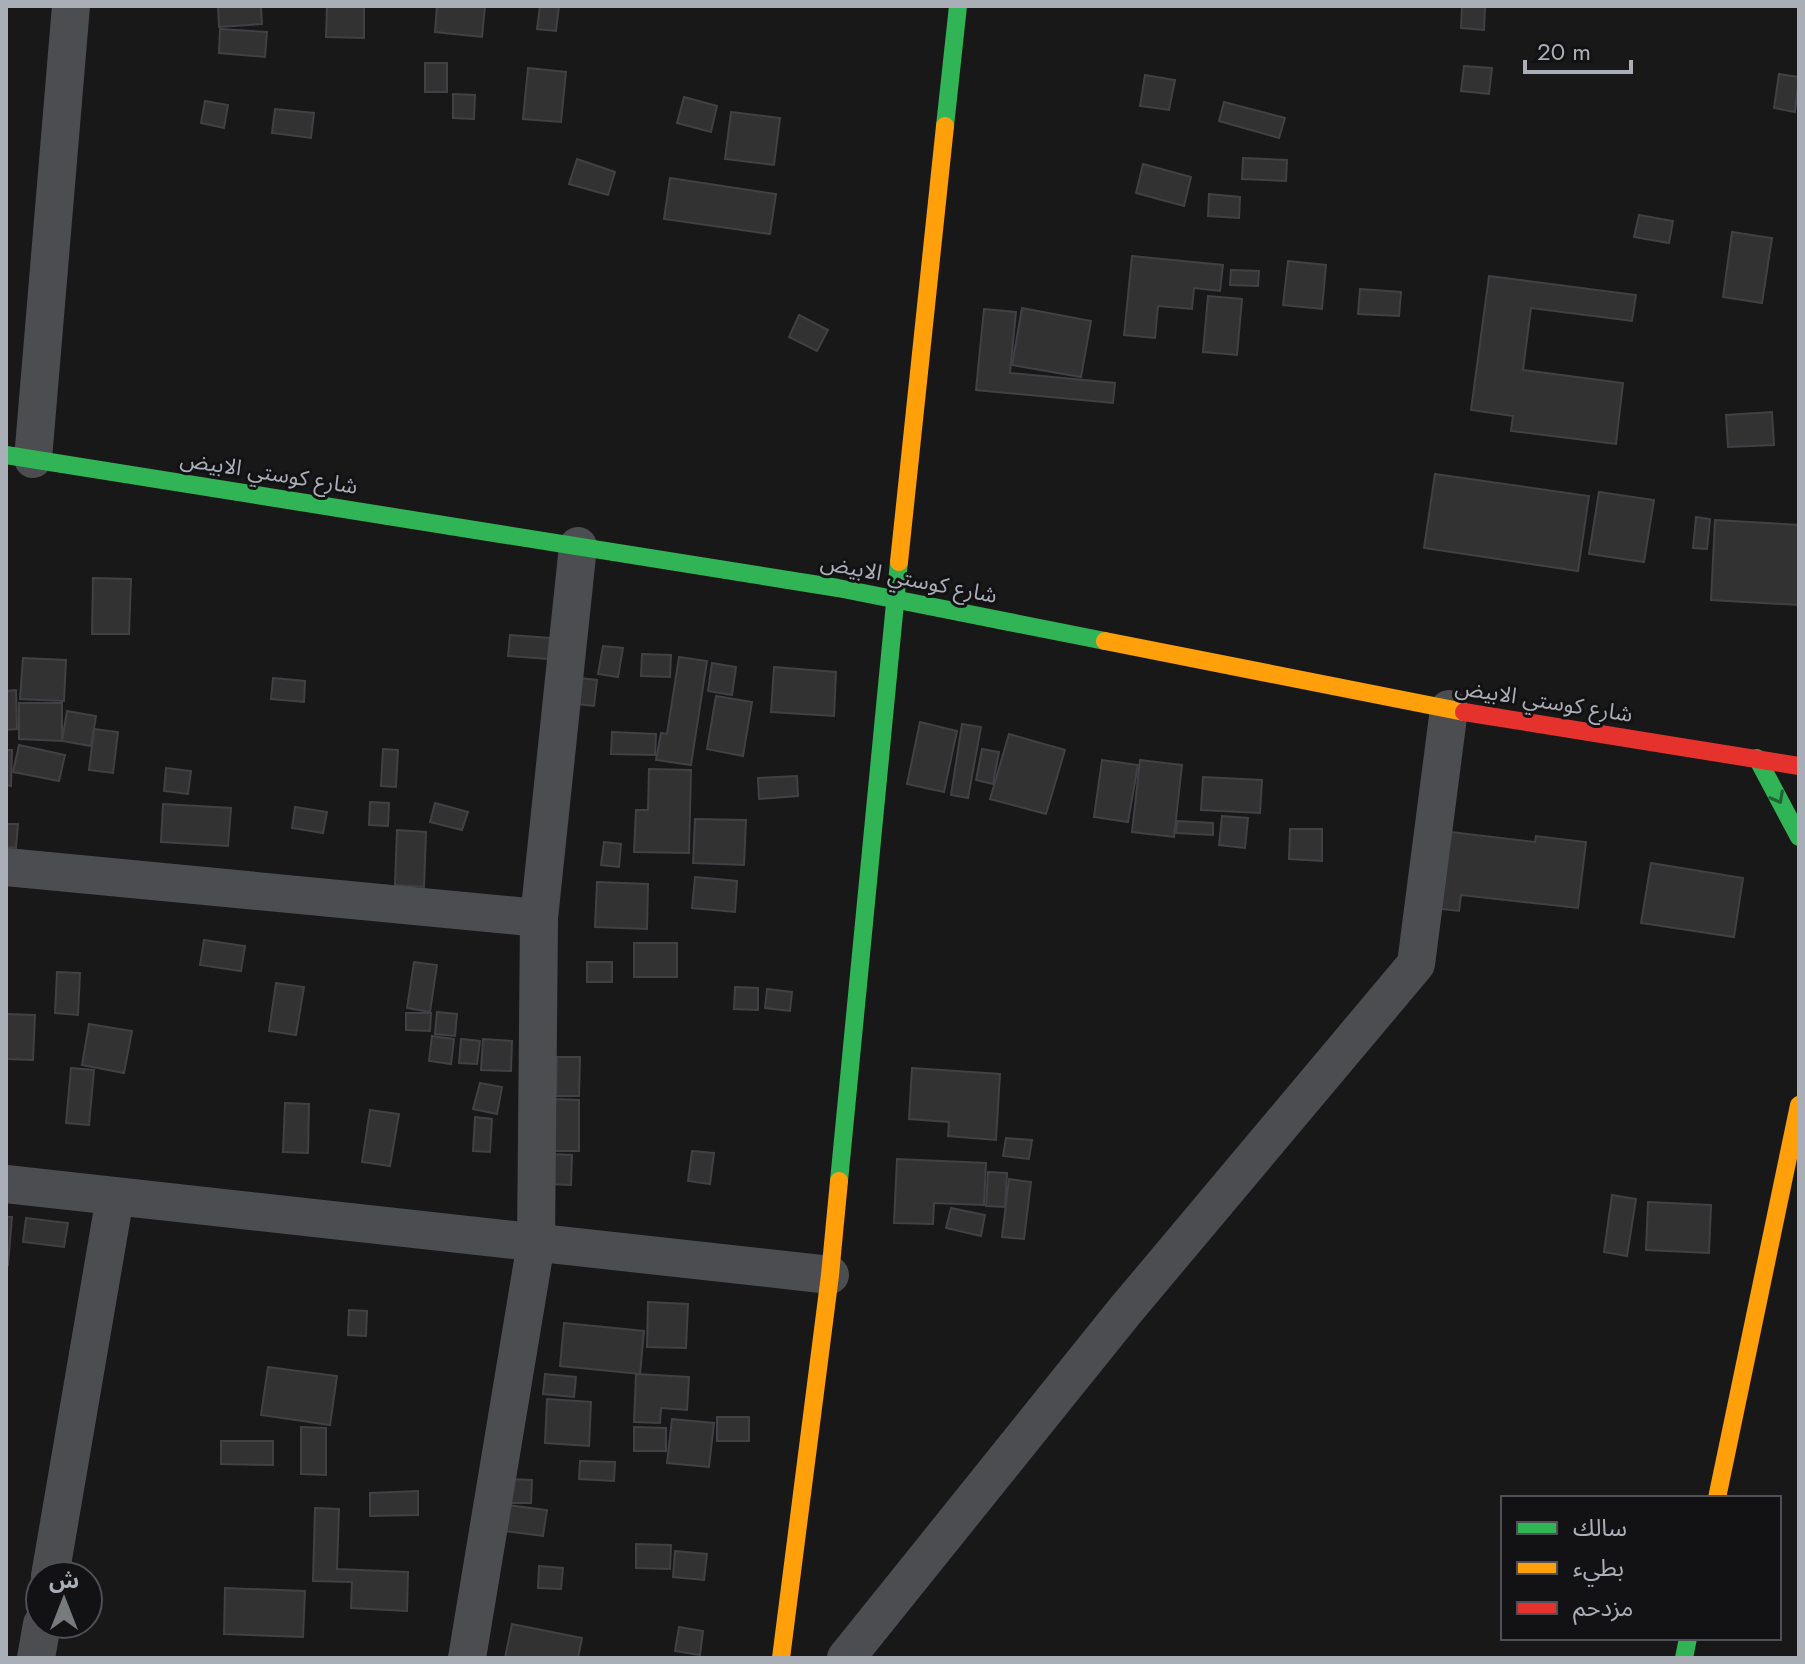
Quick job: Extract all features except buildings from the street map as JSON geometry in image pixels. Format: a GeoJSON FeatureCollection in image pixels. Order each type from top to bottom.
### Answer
{"type":"FeatureCollection","features":[{"type":"Feature","properties":{"kind":"main road"},"geometry":{"type":"LineString","coordinates":[[781,1658],[830,1275],[895,598],[958,6]]}},
{"type":"Feature","properties":{"kind":"main road","name":"شارع كوستي الابيض"},"geometry":{"type":"LineString","coordinates":[[19,457],[895,598],[1449,709],[1799,766]]}},
{"type":"Feature","properties":{"kind":"main road"},"geometry":{"type":"LineString","coordinates":[[1757,758],[1799,837]]}},
{"type":"Feature","properties":{"kind":"main road"},"geometry":{"type":"LineString","coordinates":[[1717,1496],[1799,1105]]}},
{"type":"Feature","properties":{"kind":"street"},"geometry":{"type":"LineString","coordinates":[[19,457],[71,6]]}},
{"type":"Feature","properties":{"kind":"street"},"geometry":{"type":"LineString","coordinates":[[467,1658],[536,1243],[539,918],[578,546]]}},
{"type":"Feature","properties":{"kind":"street"},"geometry":{"type":"LineString","coordinates":[[846,1658],[1124,1312],[1416,964],[1449,709]]}},
{"type":"Feature","properties":{"kind":"street"},"geometry":{"type":"LineString","coordinates":[[6,867],[539,918]]}},
{"type":"Feature","properties":{"kind":"street"},"geometry":{"type":"LineString","coordinates":[[6,1184],[830,1275]]}},
{"type":"Feature","properties":{"kind":"street"},"geometry":{"type":"LineString","coordinates":[[53,1560],[115,1197]]}},
{"type":"Feature","properties":{"kind":"traffic: fast"},"geometry":{"type":"LineString","coordinates":[[945,126],[958,6]]}},
{"type":"Feature","properties":{"kind":"traffic: fast"},"geometry":{"type":"LineString","coordinates":[[6,455],[838,588],[1105,641]]}},
{"type":"Feature","properties":{"kind":"traffic: fast"},"geometry":{"type":"LineString","coordinates":[[839,1181],[899,562]]}},
{"type":"Feature","properties":{"kind":"traffic: fast"},"geometry":{"type":"LineString","coordinates":[[1757,758],[1799,837]]}},
{"type":"Feature","properties":{"kind":"traffic: fast"},"geometry":{"type":"LineString","coordinates":[[1684,1658],[1688,1640]]}},
{"type":"Feature","properties":{"kind":"traffic: slow"},"geometry":{"type":"LineString","coordinates":[[899,562],[945,126]]}},
{"type":"Feature","properties":{"kind":"traffic: slow"},"geometry":{"type":"LineString","coordinates":[[1105,641],[1464,712]]}},
{"type":"Feature","properties":{"kind":"traffic: slow"},"geometry":{"type":"LineString","coordinates":[[1717,1496],[1799,1105]]}},
{"type":"Feature","properties":{"kind":"traffic: slow"},"geometry":{"type":"LineString","coordinates":[[781,1658],[830,1275],[839,1181]]}},
{"type":"Feature","properties":{"kind":"traffic: jam"},"geometry":{"type":"LineString","coordinates":[[1464,712],[1799,766]]}}]}
